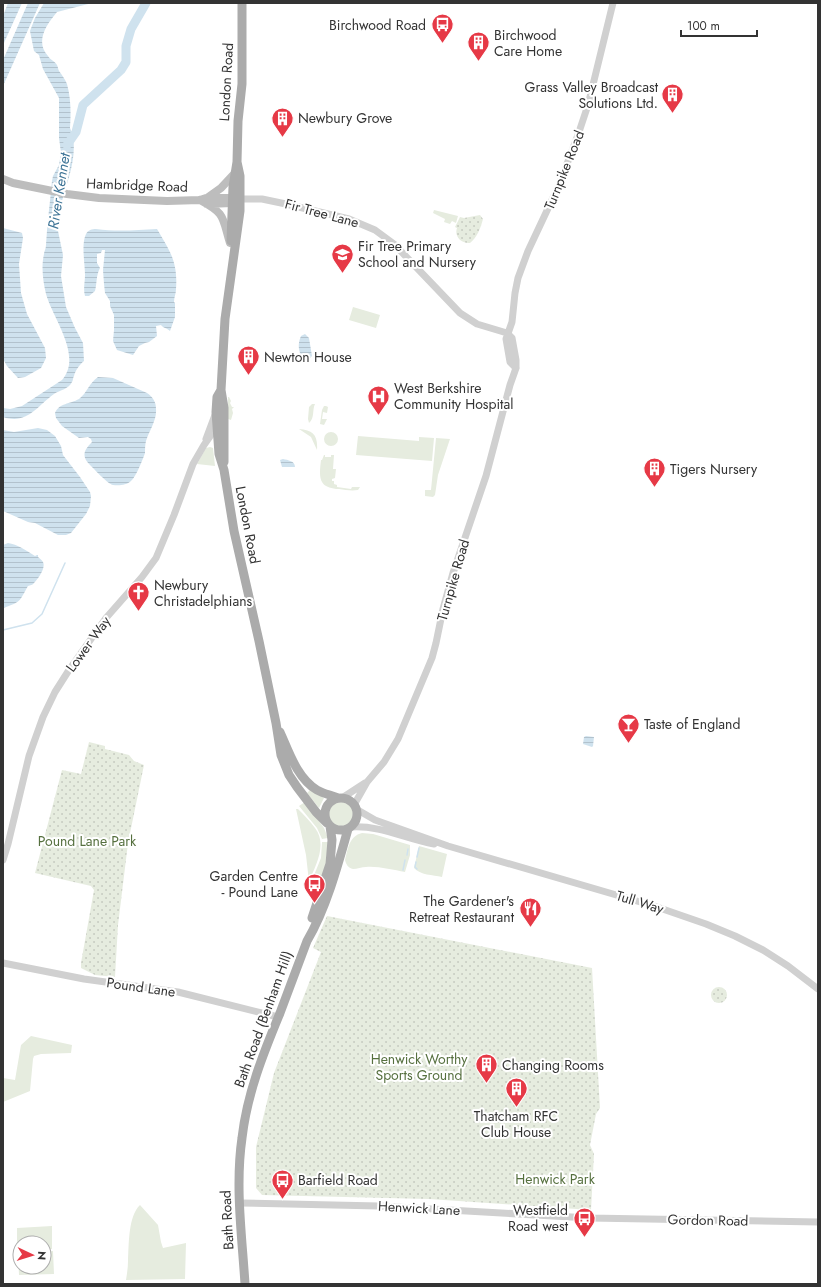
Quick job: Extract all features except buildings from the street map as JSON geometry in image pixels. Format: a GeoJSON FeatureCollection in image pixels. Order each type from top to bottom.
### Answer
{"type":"FeatureCollection","features":[{"type":"Feature","properties":{"kind":"main road","name":"London Road"},"geometry":{"type":"LineString","coordinates":[[224,470],[218,448],[217,428],[223,398],[221,390],[225,319],[233,255],[240,220],[235,200],[235,173],[242,84],[242,3]]}},
{"type":"Feature","properties":{"kind":"main road","name":"London Road"},"geometry":{"type":"LineString","coordinates":[[233,255],[230,245],[235,200],[240,176],[237,162]]}},
{"type":"Feature","properties":{"kind":"main road"},"geometry":{"type":"LineString","coordinates":[[230,245],[222,218],[216,210],[204,201],[221,188],[235,173]]}},
{"type":"Feature","properties":{"kind":"main road","name":"Hambridge Road"},"geometry":{"type":"LineString","coordinates":[[3,179],[68,194],[99,198],[167,201],[235,200]]}},
{"type":"Feature","properties":{"kind":"main road","name":"London Road"},"geometry":{"type":"LineString","coordinates":[[220,412],[224,470],[234,532],[252,608],[276,723]]}},
{"type":"Feature","properties":{"kind":"main road"},"geometry":{"type":"LineString","coordinates":[[276,723],[294,762],[305,779],[319,791],[347,799],[355,807],[356,819],[350,828],[337,830],[328,825],[316,812],[289,775],[281,755],[276,723]]}},
{"type":"Feature","properties":{"kind":"main road"},"geometry":{"type":"LineString","coordinates":[[328,825],[324,816],[326,806],[329,802],[340,798]]}},
{"type":"Feature","properties":{"kind":"main road","name":"Bath Road (Benham Hill)"},"geometry":{"type":"LineString","coordinates":[[307,942],[309,927],[330,864],[332,840],[328,825]]}},
{"type":"Feature","properties":{"kind":"main road","name":"Bath Road (Benham Hill)"},"geometry":{"type":"LineString","coordinates":[[240,1154],[244,1121],[252,1086],[307,942],[314,929],[340,860],[350,828]]}},
{"type":"Feature","properties":{"kind":"main road","name":"Bath Road"},"geometry":{"type":"LineString","coordinates":[[240,1154],[239,1183],[245,1284]]}},
{"type":"Feature","properties":{"kind":"street","name":"Turnpike Road"},"geometry":{"type":"LineString","coordinates":[[340,798],[366,782],[384,762],[398,739],[432,658],[453,573],[486,476],[510,385],[516,368],[510,362],[506,339],[512,322],[515,293],[521,270],[563,177],[584,119],[613,3]]}},
{"type":"Feature","properties":{"kind":"street","name":"Fir Tree Lane"},"geometry":{"type":"LineString","coordinates":[[235,200],[262,199],[286,204],[349,219],[374,230],[394,244],[460,313],[477,324],[507,333]]}},
{"type":"Feature","properties":{"kind":"street","name":"Lower Way"},"geometry":{"type":"LineString","coordinates":[[204,445],[207,435],[220,412]]}},
{"type":"Feature","properties":{"kind":"street","name":"Lower Way"},"geometry":{"type":"LineString","coordinates":[[3,860],[10,837],[29,756],[43,717],[69,670],[91,638],[156,558],[193,464],[204,445],[217,428]]}},
{"type":"Feature","properties":{"kind":"street"},"geometry":{"type":"LineString","coordinates":[[204,445],[212,444],[218,448]]}},
{"type":"Feature","properties":{"kind":"street","name":"Turnpike Road"},"geometry":{"type":"LineString","coordinates":[[355,807],[366,782]]}},
{"type":"Feature","properties":{"kind":"street","name":"Tull Way"},"geometry":{"type":"LineString","coordinates":[[355,807],[375,820],[448,846],[654,906],[706,924],[763,950],[818,988]]}},
{"type":"Feature","properties":{"kind":"street","name":"Tull Way"},"geometry":{"type":"LineString","coordinates":[[350,828],[371,827],[423,842],[448,846]]}},
{"type":"Feature","properties":{"kind":"street","name":"Pound Lane"},"geometry":{"type":"LineString","coordinates":[[3,963],[84,979],[184,993],[278,1017]]}},
{"type":"Feature","properties":{"kind":"street","name":"Henwick Lane"},"geometry":{"type":"LineString","coordinates":[[240,1203],[379,1206],[598,1218]]}},
{"type":"Feature","properties":{"kind":"street","name":"Gordon Road"},"geometry":{"type":"LineString","coordinates":[[598,1218],[818,1222]]}},
{"type":"Feature","properties":{"kind":"green space"},"geometry":{"type":"Polygon","coordinates":[[[434,210],[458,216],[456,223],[452,221],[450,224],[444,222],[445,219],[433,213],[434,210]]]}},
{"type":"Feature","properties":{"kind":"green space"},"geometry":{"type":"Polygon","coordinates":[[[480,215],[483,219],[475,238],[470,243],[461,241],[457,237],[457,228],[455,227],[460,217],[464,218],[480,215]]]}},
{"type":"Feature","properties":{"kind":"green space"},"geometry":{"type":"Polygon","coordinates":[[[353,307],[380,315],[376,328],[349,320],[353,307]]]}},
{"type":"Feature","properties":{"kind":"green space"},"geometry":{"type":"Polygon","coordinates":[[[228,397],[231,401],[230,403],[232,407],[234,407],[232,409],[233,413],[231,420],[228,419],[228,397]]]}},
{"type":"Feature","properties":{"kind":"green space"},"geometry":{"type":"Polygon","coordinates":[[[312,404],[315,404],[312,419],[309,423],[309,407],[312,404]]]}},
{"type":"Feature","properties":{"kind":"green space"},"geometry":{"type":"Polygon","coordinates":[[[324,406],[328,407],[327,413],[323,412],[322,419],[327,419],[324,425],[320,424],[324,406]]]}},
{"type":"Feature","properties":{"kind":"green space"},"geometry":{"type":"Polygon","coordinates":[[[299,429],[314,434],[317,441],[317,450],[311,437],[299,429]]]}},
{"type":"Feature","properties":{"kind":"green space"},"geometry":{"type":"Polygon","coordinates":[[[331,432],[336,434],[338,439],[336,444],[331,446],[326,444],[324,439],[326,434],[331,432]]]}},
{"type":"Feature","properties":{"kind":"green space"},"geometry":{"type":"Polygon","coordinates":[[[358,436],[419,441],[419,437],[434,438],[432,461],[356,455],[358,436]]]}},
{"type":"Feature","properties":{"kind":"green space"},"geometry":{"type":"Polygon","coordinates":[[[436,438],[450,439],[438,475],[435,495],[433,497],[425,496],[425,490],[431,490],[436,438]]]}},
{"type":"Feature","properties":{"kind":"green space"},"geometry":{"type":"Polygon","coordinates":[[[206,448],[213,448],[215,466],[197,464],[206,448]]]}},
{"type":"Feature","properties":{"kind":"green space"},"geometry":{"type":"Polygon","coordinates":[[[324,455],[325,457],[331,457],[331,455],[334,455],[333,469],[336,469],[335,478],[332,479],[332,481],[334,481],[334,484],[337,485],[337,487],[351,489],[352,487],[360,487],[358,490],[332,488],[324,484],[321,480],[320,472],[321,460],[324,455]]]}},
{"type":"Feature","properties":{"kind":"green space","name":"Pound Lane Park"},"geometry":{"type":"Polygon","coordinates":[[[89,742],[105,746],[105,749],[129,755],[134,761],[144,765],[128,843],[118,925],[115,977],[95,975],[81,968],[94,890],[91,886],[35,873],[62,770],[81,774],[89,742]]]}},
{"type":"Feature","properties":{"kind":"green space"},"geometry":{"type":"Polygon","coordinates":[[[310,790],[324,798],[319,808],[307,793],[310,790]]]}},
{"type":"Feature","properties":{"kind":"green space"},"geometry":{"type":"Polygon","coordinates":[[[305,802],[324,828],[328,838],[322,839],[317,828],[299,806],[305,802]]]}},
{"type":"Feature","properties":{"kind":"green space"},"geometry":{"type":"Polygon","coordinates":[[[341,802],[350,805],[353,814],[350,823],[341,826],[332,823],[329,814],[332,805],[341,802]]]}},
{"type":"Feature","properties":{"kind":"green space"},"geometry":{"type":"Polygon","coordinates":[[[296,809],[298,809],[307,818],[319,835],[319,855],[309,882],[306,855],[296,809]]]}},
{"type":"Feature","properties":{"kind":"green space"},"geometry":{"type":"Polygon","coordinates":[[[362,833],[373,834],[410,845],[410,855],[405,872],[375,867],[353,869],[349,867],[345,860],[348,847],[354,837],[362,833]]]}},
{"type":"Feature","properties":{"kind":"green space"},"geometry":{"type":"Polygon","coordinates":[[[322,842],[328,842],[326,863],[319,886],[315,888],[310,885],[321,858],[322,842]]]}},
{"type":"Feature","properties":{"kind":"green space"},"geometry":{"type":"Polygon","coordinates":[[[419,846],[447,854],[442,877],[423,873],[414,868],[419,846]]]}},
{"type":"Feature","properties":{"kind":"green space","name":"Henwick Worthy Sports Ground"},"geometry":{"type":"Polygon","coordinates":[[[327,916],[592,968],[600,1108],[596,1114],[590,1145],[594,1154],[591,1210],[429,1199],[262,1195],[256,1188],[256,1147],[274,1073],[321,952],[313,948],[327,916]]]}},
{"type":"Feature","properties":{"kind":"green space"},"geometry":{"type":"Polygon","coordinates":[[[716,987],[722,987],[727,992],[725,1001],[722,1003],[716,1003],[711,998],[711,992],[716,987]]]}},
{"type":"Feature","properties":{"kind":"green space"},"geometry":{"type":"Polygon","coordinates":[[[31,1036],[72,1045],[71,1053],[41,1054],[34,1056],[30,1091],[3,1102],[3,1078],[15,1080],[21,1045],[31,1036]]]}},
{"type":"Feature","properties":{"kind":"green space"},"geometry":{"type":"Polygon","coordinates":[[[140,1205],[158,1225],[163,1248],[186,1243],[185,1279],[126,1280],[131,1223],[136,1210],[140,1205]]]}},
{"type":"Feature","properties":{"kind":"green space"},"geometry":{"type":"Polygon","coordinates":[[[52,1226],[52,1235],[17,1235],[17,1228],[52,1226]]]}},
{"type":"Feature","properties":{"kind":"green space"},"geometry":{"type":"Polygon","coordinates":[[[53,1251],[54,1274],[52,1274],[53,1251]]]}},
{"type":"Feature","properties":{"kind":"water"},"geometry":{"type":"Polygon","coordinates":[[[8,3],[22,3],[3,45],[3,16],[8,3]]]}},
{"type":"Feature","properties":{"kind":"water"},"geometry":{"type":"Polygon","coordinates":[[[28,3],[40,3],[3,86],[3,60],[28,3]]]}},
{"type":"Feature","properties":{"kind":"water","name":"River Kennet"},"geometry":{"type":"Polygon","coordinates":[[[44,3],[92,3],[57,12],[49,22],[42,39],[44,51],[57,65],[67,84],[69,95],[71,112],[70,128],[74,145],[70,174],[62,201],[63,204],[59,209],[58,231],[63,255],[61,276],[66,307],[83,343],[84,361],[77,370],[69,386],[54,394],[25,417],[11,419],[3,417],[3,408],[10,409],[22,406],[62,380],[68,370],[69,360],[68,349],[64,337],[46,294],[43,274],[43,259],[46,246],[52,181],[59,165],[61,153],[59,138],[59,98],[43,69],[39,55],[34,51],[30,31],[35,18],[44,3]]]}},
{"type":"Feature","properties":{"kind":"water"},"geometry":{"type":"Polygon","coordinates":[[[3,228],[22,233],[23,238],[19,264],[21,293],[27,314],[45,348],[46,358],[41,368],[25,377],[18,378],[3,359],[3,228]]]}},
{"type":"Feature","properties":{"kind":"water"},"geometry":{"type":"Polygon","coordinates":[[[96,229],[119,231],[157,229],[172,257],[176,271],[176,291],[174,302],[175,317],[170,331],[161,325],[156,326],[157,336],[149,342],[139,346],[133,355],[117,350],[113,341],[114,315],[110,306],[110,301],[105,293],[104,284],[103,270],[105,250],[102,250],[101,253],[97,254],[97,263],[100,268],[97,276],[95,291],[89,296],[85,296],[83,248],[86,234],[96,229]]]}},
{"type":"Feature","properties":{"kind":"water"},"geometry":{"type":"Polygon","coordinates":[[[305,334],[309,338],[312,356],[309,359],[301,356],[299,348],[301,336],[305,334]]]}},
{"type":"Feature","properties":{"kind":"water"},"geometry":{"type":"Polygon","coordinates":[[[98,377],[113,378],[147,393],[155,402],[156,413],[146,441],[143,459],[133,479],[123,485],[111,484],[87,462],[85,459],[85,450],[92,442],[91,439],[88,437],[79,438],[62,426],[56,418],[55,413],[59,407],[79,399],[92,382],[98,377]]]}},
{"type":"Feature","properties":{"kind":"water"},"geometry":{"type":"Polygon","coordinates":[[[38,428],[47,430],[55,436],[61,446],[63,455],[90,492],[90,506],[86,514],[71,533],[66,535],[58,535],[35,523],[28,522],[3,511],[3,430],[14,432],[38,428]]]}},
{"type":"Feature","properties":{"kind":"water"},"geometry":{"type":"Polygon","coordinates":[[[283,459],[293,462],[295,467],[282,467],[280,460],[283,459]]]}},
{"type":"Feature","properties":{"kind":"water"},"geometry":{"type":"Polygon","coordinates":[[[8,543],[18,546],[35,556],[38,555],[44,564],[43,570],[34,584],[28,586],[19,601],[3,608],[3,545],[8,543]]]}},
{"type":"Feature","properties":{"kind":"water"},"geometry":{"type":"Polygon","coordinates":[[[584,737],[594,737],[592,747],[583,744],[584,737]]]}},
{"type":"Feature","properties":{"kind":"waterway"},"geometry":{"type":"LineString","coordinates":[[67,145],[76,132],[83,105],[121,70],[126,62],[126,46],[131,29],[146,3]]}},
{"type":"Feature","properties":{"kind":"waterway"},"geometry":{"type":"LineString","coordinates":[[3,630],[32,623],[42,614],[65,563]]}},
{"type":"Feature","properties":{"kind":"waterway"},"geometry":{"type":"LineString","coordinates":[[417,857],[419,848]]}},
{"type":"Feature","properties":{"kind":"waterway"},"geometry":{"type":"LineString","coordinates":[[407,855],[408,849]]}},
{"type":"Feature","properties":{"kind":"waterway"},"geometry":{"type":"LineString","coordinates":[[403,870],[405,860]]}},
{"type":"Feature","properties":{"kind":"waterway"},"geometry":{"type":"LineString","coordinates":[[416,862],[415,867],[417,869]]}},
{"type":"Feature","properties":{"kind":"place","name":"Birchwood Road"},"geometry":{"type":"Point","coordinates":[442,44]}},
{"type":"Feature","properties":{"kind":"place","name":"Birchwood Care Home"},"geometry":{"type":"Point","coordinates":[478,62]}},
{"type":"Feature","properties":{"kind":"place","name":"Grass Valley Broadcast Solutions Ltd."},"geometry":{"type":"Point","coordinates":[673,114]}},
{"type":"Feature","properties":{"kind":"place","name":"Newbury Grove"},"geometry":{"type":"Point","coordinates":[282,138]}},
{"type":"Feature","properties":{"kind":"place","name":"Fir Tree Primary School and Nursery"},"geometry":{"type":"Point","coordinates":[342,274]}},
{"type":"Feature","properties":{"kind":"place","name":"Newton House"},"geometry":{"type":"Point","coordinates":[248,376]}},
{"type":"Feature","properties":{"kind":"place","name":"West Berkshire Community Hospital"},"geometry":{"type":"Point","coordinates":[378,416]}},
{"type":"Feature","properties":{"kind":"place","name":"Tigers Nursery"},"geometry":{"type":"Point","coordinates":[654,488]}},
{"type":"Feature","properties":{"kind":"place","name":"Newbury Christadelphians"},"geometry":{"type":"Point","coordinates":[139,612]}},
{"type":"Feature","properties":{"kind":"place","name":"Taste of England"},"geometry":{"type":"Point","coordinates":[628,744]}},
{"type":"Feature","properties":{"kind":"place","name":"Garden Centre - Pound Lane"},"geometry":{"type":"Point","coordinates":[314,904]}},
{"type":"Feature","properties":{"kind":"place","name":"The Gardener's Retreat Restaurant"},"geometry":{"type":"Point","coordinates":[530,928]}},
{"type":"Feature","properties":{"kind":"place","name":"Changing Rooms"},"geometry":{"type":"Point","coordinates":[487,1084]}},
{"type":"Feature","properties":{"kind":"place","name":"Thatcham RFC Club House"},"geometry":{"type":"Point","coordinates":[516,1108]}},
{"type":"Feature","properties":{"kind":"place","name":"Barfield Road"},"geometry":{"type":"Point","coordinates":[283,1200]}},
{"type":"Feature","properties":{"kind":"place","name":"Westfield Road west"},"geometry":{"type":"Point","coordinates":[584,1238]}},
{"type":"Feature","properties":{"kind":"park label","name":"Henwick Park"},"geometry":{"type":"Point","coordinates":[555,1179]}}]}
